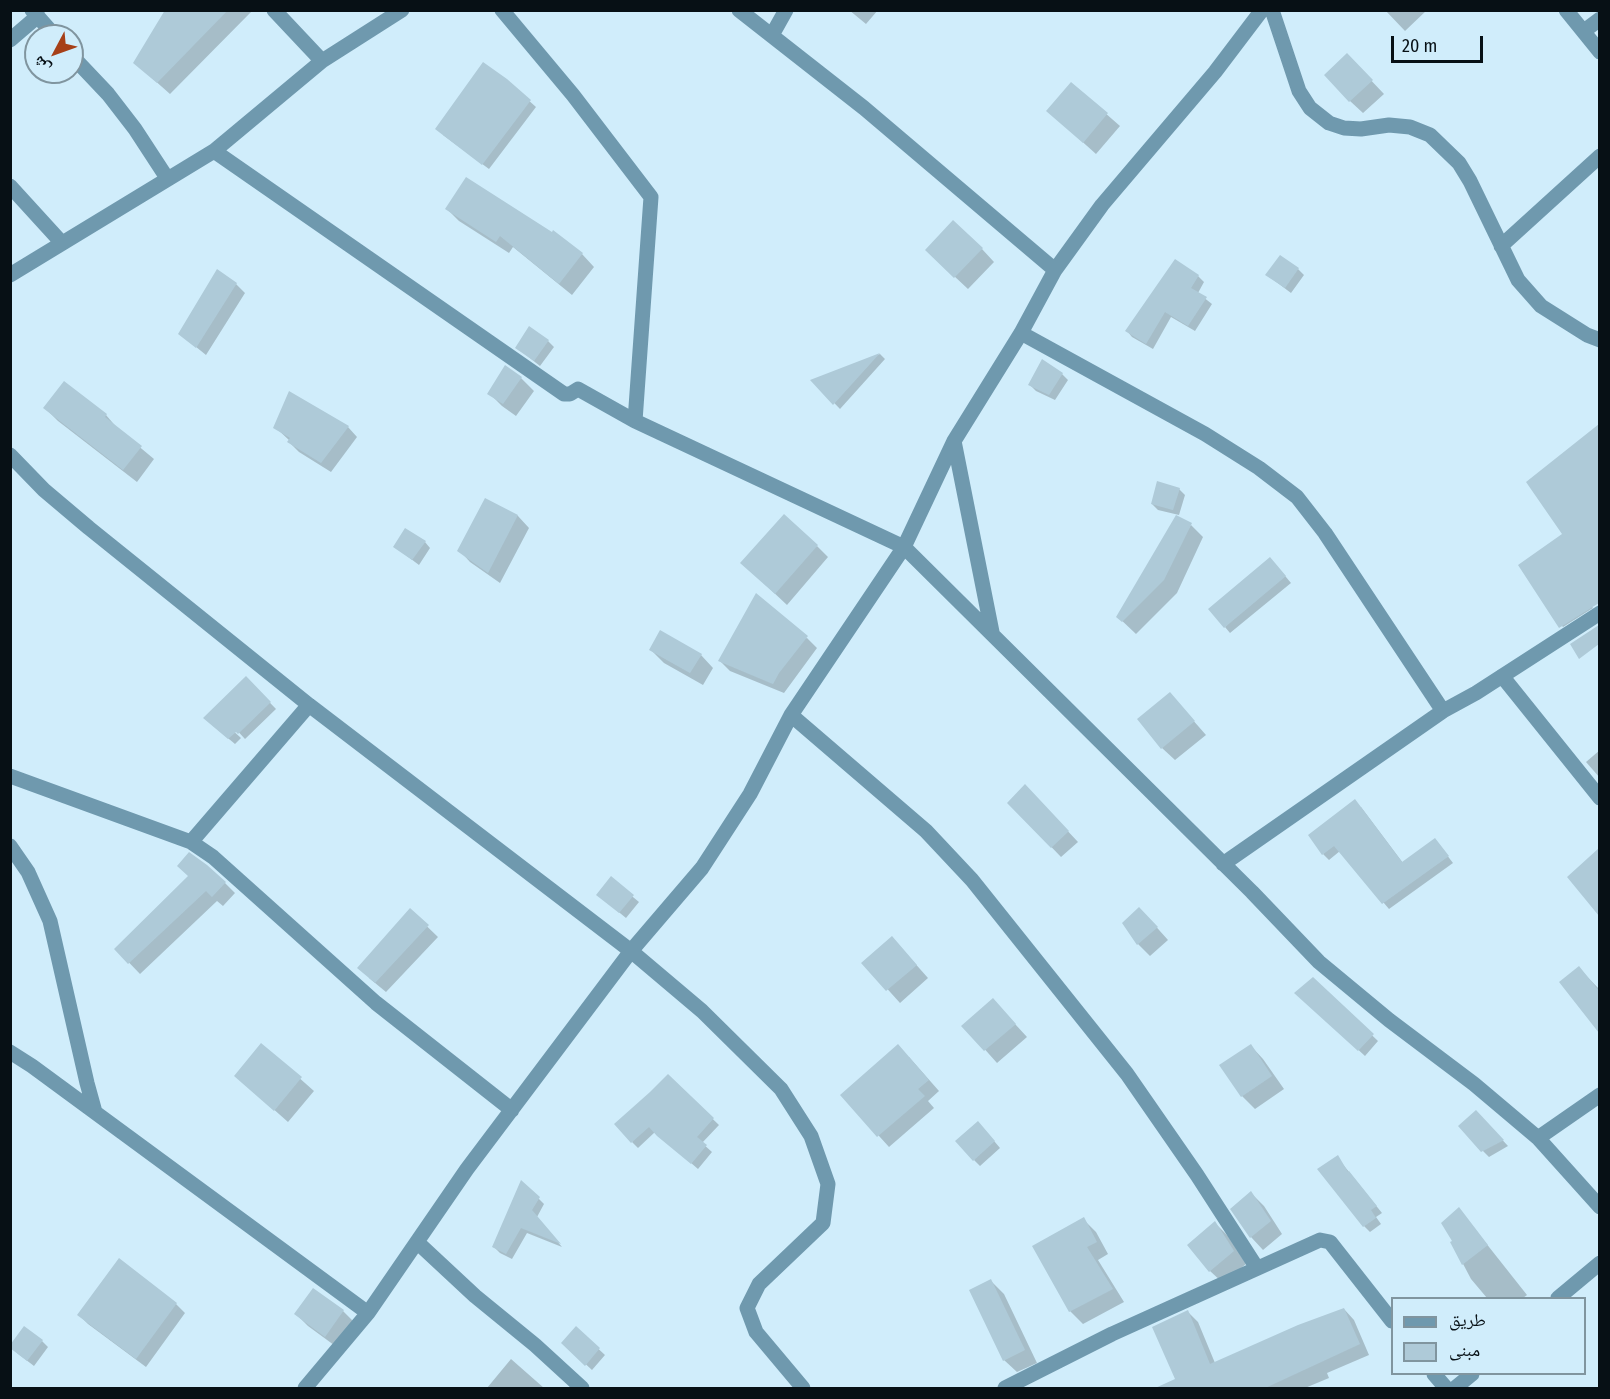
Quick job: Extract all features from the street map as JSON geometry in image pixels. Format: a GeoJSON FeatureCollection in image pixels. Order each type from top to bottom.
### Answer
{"type":"FeatureCollection","features":[{"type":"Feature","properties":{"kind":"street"},"geometry":{"type":"LineString","coordinates":[[274,10],[322,61]]}},
{"type":"Feature","properties":{"kind":"street"},"geometry":{"type":"LineString","coordinates":[[10,275],[214,151],[322,61],[402,10]]}},
{"type":"Feature","properties":{"kind":"street"},"geometry":{"type":"LineString","coordinates":[[502,10],[573,95],[651,197],[635,421]]}},
{"type":"Feature","properties":{"kind":"street"},"geometry":{"type":"LineString","coordinates":[[740,10],[864,108],[1054,270]]}},
{"type":"Feature","properties":{"kind":"street"},"geometry":{"type":"LineString","coordinates":[[772,35],[786,10]]}},
{"type":"Feature","properties":{"kind":"street"},"geometry":{"type":"LineString","coordinates":[[305,1389],[368,1313],[467,1169],[631,951],[702,868],[750,794],[790,715],[904,547],[954,441],[1021,333],[1054,270],[1102,205],[1215,72],[1262,10]]}},
{"type":"Feature","properties":{"kind":"street"},"geometry":{"type":"LineString","coordinates":[[1272,10],[1299,91],[1310,108],[1329,123],[1344,128],[1361,129],[1389,124],[1430,135],[1459,163],[1518,279],[1541,306],[1587,336],[1599,340]]}},
{"type":"Feature","properties":{"kind":"street"},"geometry":{"type":"LineString","coordinates":[[1566,10],[1599,52]]}},
{"type":"Feature","properties":{"kind":"street"},"geometry":{"type":"LineString","coordinates":[[10,40],[35,13]]}},
{"type":"Feature","properties":{"kind":"street"},"geometry":{"type":"LineString","coordinates":[[1584,31],[1599,18]]}},
{"type":"Feature","properties":{"kind":"street"},"geometry":{"type":"LineString","coordinates":[[84,69],[129,120],[167,178]]}},
{"type":"Feature","properties":{"kind":"street"},"geometry":{"type":"LineString","coordinates":[[214,151],[564,394],[573,393],[578,389],[635,421],[904,547],[992,632],[1110,754],[1319,962],[1389,1020],[1474,1084],[1538,1138],[1599,1207]]}},
{"type":"Feature","properties":{"kind":"street"},"geometry":{"type":"LineString","coordinates":[[1501,246],[1599,156]]}},
{"type":"Feature","properties":{"kind":"street"},"geometry":{"type":"LineString","coordinates":[[10,186],[62,243]]}},
{"type":"Feature","properties":{"kind":"street"},"geometry":{"type":"LineString","coordinates":[[1021,333],[1205,434],[1259,468],[1297,497],[1326,533],[1443,711]]}},
{"type":"Feature","properties":{"kind":"street"},"geometry":{"type":"LineString","coordinates":[[954,441],[992,632]]}},
{"type":"Feature","properties":{"kind":"street"},"geometry":{"type":"LineString","coordinates":[[10,455],[44,490],[89,528],[309,705],[631,951],[702,1011],[781,1089],[811,1136],[828,1184],[823,1223],[759,1284],[747,1308],[756,1332],[803,1389]]}},
{"type":"Feature","properties":{"kind":"street"},"geometry":{"type":"LineString","coordinates":[[1223,864],[1443,711],[1599,613]]}},
{"type":"Feature","properties":{"kind":"street"},"geometry":{"type":"LineString","coordinates":[[1502,676],[1599,798]]}},
{"type":"Feature","properties":{"kind":"street"},"geometry":{"type":"LineString","coordinates":[[191,842],[309,705]]}},
{"type":"Feature","properties":{"kind":"street"},"geometry":{"type":"LineString","coordinates":[[790,715],[926,831],[972,880],[1127,1074],[1197,1175],[1257,1268]]}},
{"type":"Feature","properties":{"kind":"street"},"geometry":{"type":"LineString","coordinates":[[10,776],[191,842],[213,856],[376,1003],[512,1110]]}},
{"type":"Feature","properties":{"kind":"street"},"geometry":{"type":"LineString","coordinates":[[10,846],[28,872],[50,921],[95,1112]]}},
{"type":"Feature","properties":{"kind":"street"},"geometry":{"type":"LineString","coordinates":[[10,1052],[368,1313]]}},
{"type":"Feature","properties":{"kind":"street"},"geometry":{"type":"LineString","coordinates":[[1538,1138],[1599,1095]]}},
{"type":"Feature","properties":{"kind":"street"},"geometry":{"type":"LineString","coordinates":[[1005,1389],[1112,1334],[1320,1240],[1330,1242],[1391,1320]]}},
{"type":"Feature","properties":{"kind":"street"},"geometry":{"type":"LineString","coordinates":[[417,1242],[582,1389]]}},
{"type":"Feature","properties":{"kind":"street"},"geometry":{"type":"LineString","coordinates":[[1560,1297],[1599,1263]]}},
{"type":"Feature","properties":{"kind":"street"},"geometry":{"type":"LineString","coordinates":[[1435,1375],[1446,1389]]}},
{"type":"Feature","properties":{"kind":"street"},"geometry":{"type":"LineString","coordinates":[[1455,1389],[1471,1375]]}},
{"type":"Feature","properties":{"kind":"building"},"geometry":{"type":"Polygon","coordinates":[[[165,10],[228,10],[157,83],[133,63],[165,10]]]}},
{"type":"Feature","properties":{"kind":"building"},"geometry":{"type":"Polygon","coordinates":[[[1347,53],[1373,80],[1349,102],[1324,75],[1347,53]]]}},
{"type":"Feature","properties":{"kind":"building"},"geometry":{"type":"Polygon","coordinates":[[[483,62],[531,100],[482,165],[435,129],[483,62]]]}},
{"type":"Feature","properties":{"kind":"building"},"geometry":{"type":"Polygon","coordinates":[[[1071,82],[1108,113],[1083,143],[1046,111],[1071,82]]]}},
{"type":"Feature","properties":{"kind":"building"},"geometry":{"type":"Polygon","coordinates":[[[466,177],[552,232],[553,230],[583,253],[559,284],[500,236],[496,242],[445,209],[466,177]]]}},
{"type":"Feature","properties":{"kind":"building"},"geometry":{"type":"Polygon","coordinates":[[[953,220],[983,248],[954,278],[925,250],[953,220]]]}},
{"type":"Feature","properties":{"kind":"building"},"geometry":{"type":"Polygon","coordinates":[[[1280,255],[1299,268],[1285,288],[1265,275],[1280,255]]]}},
{"type":"Feature","properties":{"kind":"building"},"geometry":{"type":"Polygon","coordinates":[[[1175,259],[1199,275],[1191,288],[1207,297],[1188,326],[1165,312],[1146,344],[1125,331],[1175,259]]]}},
{"type":"Feature","properties":{"kind":"building"},"geometry":{"type":"Polygon","coordinates":[[[217,269],[237,283],[196,348],[178,334],[217,269]]]}},
{"type":"Feature","properties":{"kind":"building"},"geometry":{"type":"Polygon","coordinates":[[[529,326],[549,340],[534,361],[515,348],[529,326]]]}},
{"type":"Feature","properties":{"kind":"building"},"geometry":{"type":"Polygon","coordinates":[[[880,353],[833,405],[810,380],[880,353]]]}},
{"type":"Feature","properties":{"kind":"building"},"geometry":{"type":"Polygon","coordinates":[[[1042,359],[1063,373],[1049,395],[1028,385],[1042,359]]]}},
{"type":"Feature","properties":{"kind":"building"},"geometry":{"type":"Polygon","coordinates":[[[505,365],[522,377],[503,404],[487,394],[505,365]]]}},
{"type":"Feature","properties":{"kind":"building"},"geometry":{"type":"Polygon","coordinates":[[[64,381],[107,414],[105,417],[142,446],[123,470],[43,408],[64,381]]]}},
{"type":"Feature","properties":{"kind":"building"},"geometry":{"type":"Polygon","coordinates":[[[289,391],[349,426],[321,463],[287,442],[290,438],[273,428],[289,391]]]}},
{"type":"Feature","properties":{"kind":"building"},"geometry":{"type":"Polygon","coordinates":[[[1599,424],[1599,603],[1559,628],[1518,565],[1562,534],[1526,482],[1599,424]]]}},
{"type":"Feature","properties":{"kind":"building"},"geometry":{"type":"Polygon","coordinates":[[[1157,481],[1180,488],[1173,510],[1151,504],[1157,481]]]}},
{"type":"Feature","properties":{"kind":"building"},"geometry":{"type":"Polygon","coordinates":[[[485,498],[518,515],[488,573],[457,551],[485,498]]]}},
{"type":"Feature","properties":{"kind":"building"},"geometry":{"type":"Polygon","coordinates":[[[784,514],[818,545],[775,594],[740,563],[784,514]]]}},
{"type":"Feature","properties":{"kind":"building"},"geometry":{"type":"Polygon","coordinates":[[[1176,515],[1192,523],[1164,580],[1122,622],[1116,617],[1176,515]]]}},
{"type":"Feature","properties":{"kind":"building"},"geometry":{"type":"Polygon","coordinates":[[[405,528],[426,541],[412,560],[393,547],[405,528]]]}},
{"type":"Feature","properties":{"kind":"building"},"geometry":{"type":"Polygon","coordinates":[[[1270,557],[1286,576],[1224,628],[1208,609],[1270,557]]]}},
{"type":"Feature","properties":{"kind":"building"},"geometry":{"type":"Polygon","coordinates":[[[756,593],[808,636],[773,684],[718,661],[756,593]]]}},
{"type":"Feature","properties":{"kind":"building"},"geometry":{"type":"Polygon","coordinates":[[[1599,625],[1599,644],[1579,659],[1570,644],[1599,625]]]}},
{"type":"Feature","properties":{"kind":"building"},"geometry":{"type":"Polygon","coordinates":[[[660,630],[702,654],[690,673],[649,650],[660,630]]]}},
{"type":"Feature","properties":{"kind":"building"},"geometry":{"type":"Polygon","coordinates":[[[246,676],[271,702],[238,734],[236,732],[228,739],[203,718],[246,676]]]}},
{"type":"Feature","properties":{"kind":"building"},"geometry":{"type":"Polygon","coordinates":[[[1170,692],[1195,721],[1161,749],[1137,719],[1170,692]]]}},
{"type":"Feature","properties":{"kind":"building"},"geometry":{"type":"Polygon","coordinates":[[[1025,784],[1069,831],[1051,848],[1007,803],[1025,784]]]}},
{"type":"Feature","properties":{"kind":"building"},"geometry":{"type":"Polygon","coordinates":[[[1355,799],[1402,862],[1435,838],[1449,856],[1382,904],[1334,846],[1322,855],[1308,835],[1355,799]]]}},
{"type":"Feature","properties":{"kind":"building"},"geometry":{"type":"Polygon","coordinates":[[[1599,848],[1599,916],[1567,877],[1599,848]]]}},
{"type":"Feature","properties":{"kind":"building"},"geometry":{"type":"Polygon","coordinates":[[[189,852],[226,882],[212,897],[206,891],[128,964],[114,949],[188,876],[177,866],[189,852]]]}},
{"type":"Feature","properties":{"kind":"building"},"geometry":{"type":"Polygon","coordinates":[[[611,876],[634,895],[619,913],[596,895],[611,876]]]}},
{"type":"Feature","properties":{"kind":"building"},"geometry":{"type":"Polygon","coordinates":[[[1139,907],[1158,927],[1137,945],[1122,923],[1139,907]]]}},
{"type":"Feature","properties":{"kind":"building"},"geometry":{"type":"Polygon","coordinates":[[[410,908],[429,925],[375,983],[357,968],[410,908]]]}},
{"type":"Feature","properties":{"kind":"building"},"geometry":{"type":"Polygon","coordinates":[[[892,936],[917,965],[886,991],[861,963],[892,936]]]}},
{"type":"Feature","properties":{"kind":"building"},"geometry":{"type":"Polygon","coordinates":[[[1579,966],[1599,991],[1599,1033],[1559,982],[1579,966]]]}},
{"type":"Feature","properties":{"kind":"building"},"geometry":{"type":"Polygon","coordinates":[[[1313,977],[1374,1034],[1358,1051],[1294,993],[1313,977]]]}},
{"type":"Feature","properties":{"kind":"building"},"geometry":{"type":"Polygon","coordinates":[[[993,998],[1016,1024],[984,1051],[961,1026],[993,998]]]}},
{"type":"Feature","properties":{"kind":"building"},"geometry":{"type":"Polygon","coordinates":[[[261,1043],[302,1077],[274,1111],[234,1076],[261,1043]]]}},
{"type":"Feature","properties":{"kind":"building"},"geometry":{"type":"Polygon","coordinates":[[[898,1044],[929,1080],[918,1089],[925,1096],[877,1137],[840,1095],[898,1044]]]}},
{"type":"Feature","properties":{"kind":"building"},"geometry":{"type":"Polygon","coordinates":[[[1251,1044],[1272,1076],[1241,1097],[1219,1065],[1251,1044]]]}},
{"type":"Feature","properties":{"kind":"building"},"geometry":{"type":"Polygon","coordinates":[[[668,1074],[714,1118],[697,1137],[707,1145],[691,1164],[649,1127],[631,1143],[614,1124],[668,1074]]]}},
{"type":"Feature","properties":{"kind":"building"},"geometry":{"type":"Polygon","coordinates":[[[1476,1110],[1504,1140],[1481,1152],[1458,1126],[1476,1110]]]}},
{"type":"Feature","properties":{"kind":"building"},"geometry":{"type":"Polygon","coordinates":[[[978,1121],[995,1141],[973,1161],[955,1141],[978,1121]]]}},
{"type":"Feature","properties":{"kind":"building"},"geometry":{"type":"Polygon","coordinates":[[[1338,1155],[1348,1172],[1377,1206],[1371,1210],[1376,1218],[1363,1227],[1317,1169],[1338,1155]]]}},
{"type":"Feature","properties":{"kind":"building"},"geometry":{"type":"Polygon","coordinates":[[[521,1180],[540,1197],[532,1210],[561,1244],[521,1228],[506,1254],[492,1247],[521,1180]]]}},
{"type":"Feature","properties":{"kind":"building"},"geometry":{"type":"Polygon","coordinates":[[[1251,1191],[1271,1221],[1250,1238],[1230,1209],[1251,1191]]]}},
{"type":"Feature","properties":{"kind":"building"},"geometry":{"type":"Polygon","coordinates":[[[1459,1207],[1488,1245],[1462,1265],[1441,1223],[1459,1207]]]}},
{"type":"Feature","properties":{"kind":"building"},"geometry":{"type":"Polygon","coordinates":[[[1084,1217],[1097,1242],[1087,1247],[1113,1289],[1069,1312],[1032,1246],[1084,1217]]]}},
{"type":"Feature","properties":{"kind":"building"},"geometry":{"type":"Polygon","coordinates":[[[1215,1221],[1234,1251],[1209,1272],[1187,1245],[1215,1221]]]}},
{"type":"Feature","properties":{"kind":"building"},"geometry":{"type":"Polygon","coordinates":[[[119,1258],[177,1303],[136,1359],[77,1315],[119,1258]]]}},
{"type":"Feature","properties":{"kind":"building"},"geometry":{"type":"Polygon","coordinates":[[[991,1279],[1025,1350],[1003,1361],[969,1290],[991,1279]]]}},
{"type":"Feature","properties":{"kind":"building"},"geometry":{"type":"Polygon","coordinates":[[[313,1288],[344,1310],[325,1337],[294,1314],[313,1288]]]}},
{"type":"Feature","properties":{"kind":"building"},"geometry":{"type":"Polygon","coordinates":[[[1344,1308],[1360,1344],[1263,1389],[1153,1389],[1175,1379],[1152,1327],[1188,1310],[1210,1364],[1298,1325],[1344,1308]]]}},
{"type":"Feature","properties":{"kind":"building"},"geometry":{"type":"Polygon","coordinates":[[[24,1326],[43,1340],[27,1361],[10,1348],[24,1326]]]}},
{"type":"Feature","properties":{"kind":"building"},"geometry":{"type":"Polygon","coordinates":[[[576,1326],[600,1348],[585,1366],[561,1343],[576,1326]]]}}]}
